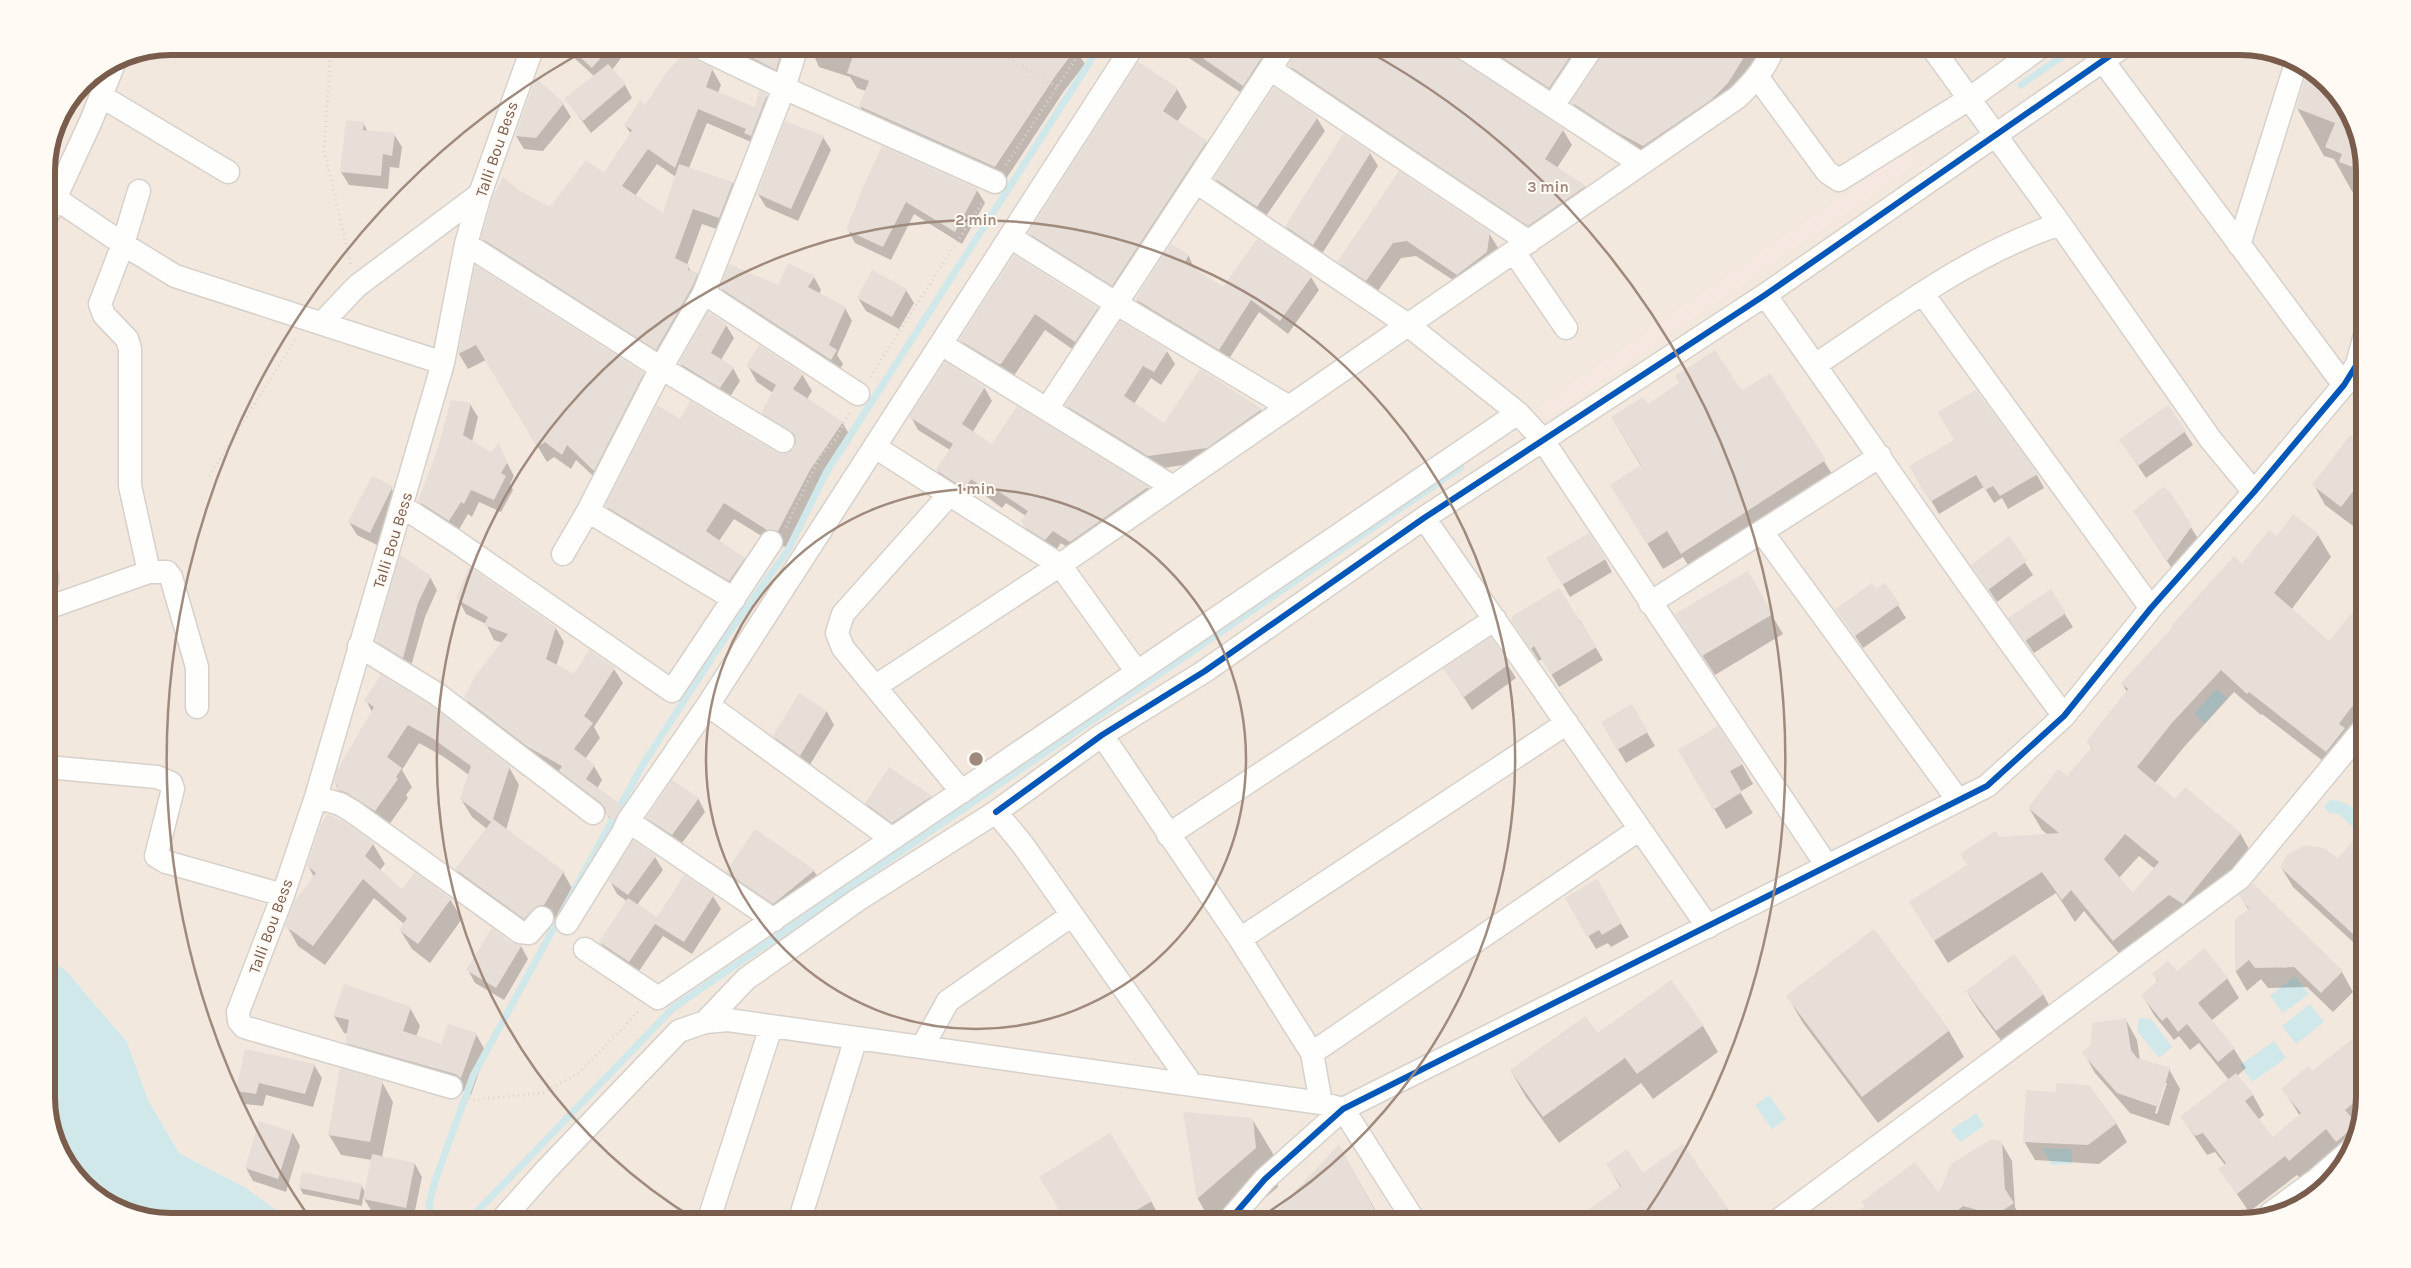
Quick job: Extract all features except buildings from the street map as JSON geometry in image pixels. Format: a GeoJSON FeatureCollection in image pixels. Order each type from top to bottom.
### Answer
{"type":"FeatureCollection","features":[{"type":"Feature","properties":{"kind":"street","name":"Talli Bou Bess"},"geometry":{"type":"LineString","coordinates":[[451,1088],[244,1027],[238,1021],[238,1012],[283,894],[316,796],[359,646],[403,507],[444,363],[466,244],[480,194],[530,55]]}},
{"type":"Feature","properties":{"kind":"street"},"geometry":{"type":"LineString","coordinates":[[716,55],[784,88],[995,182]]}},
{"type":"Feature","properties":{"kind":"street"},"geometry":{"type":"LineString","coordinates":[[563,554],[588,511],[661,368],[704,293],[784,88],[794,55]]}},
{"type":"Feature","properties":{"kind":"street"},"geometry":{"type":"LineString","coordinates":[[567,923],[622,834],[628,821],[708,706],[1127,55]]}},
{"type":"Feature","properties":{"kind":"street"},"geometry":{"type":"LineString","coordinates":[[1047,409],[1279,55]]}},
{"type":"Feature","properties":{"kind":"street"},"geometry":{"type":"LineString","coordinates":[[1475,55],[1642,164]]}},
{"type":"Feature","properties":{"kind":"street"},"geometry":{"type":"LineString","coordinates":[[1553,106],[1587,55]]}},
{"type":"Feature","properties":{"kind":"street"},"geometry":{"type":"LineString","coordinates":[[876,686],[1173,488],[1738,97],[1758,78],[1770,55]]}},
{"type":"Feature","properties":{"kind":"street"},"geometry":{"type":"LineString","coordinates":[[1937,55],[2060,224],[2211,440],[2254,492]]}},
{"type":"Feature","properties":{"kind":"street"},"geometry":{"type":"LineString","coordinates":[[1758,78],[1826,172],[1832,178],[1839,180],[1968,99],[2029,55]]}},
{"type":"Feature","properties":{"kind":"street"},"geometry":{"type":"LineString","coordinates":[[705,1022],[746,979],[859,899],[996,812],[1102,735],[1205,671],[1424,518],[1542,439],[1765,295],[2111,55]]}},
{"type":"Feature","properties":{"kind":"street"},"geometry":{"type":"LineString","coordinates":[[2103,61],[2344,385]]}},
{"type":"Feature","properties":{"kind":"street"},"geometry":{"type":"LineString","coordinates":[[1270,69],[1521,247],[1566,328]]}},
{"type":"Feature","properties":{"kind":"street"},"geometry":{"type":"LineString","coordinates":[[2240,245],[2294,69]]}},
{"type":"Feature","properties":{"kind":"street"},"geometry":{"type":"LineString","coordinates":[[55,198],[110,72]]}},
{"type":"Feature","properties":{"kind":"street"},"geometry":{"type":"LineString","coordinates":[[101,96],[228,172]]}},
{"type":"Feature","properties":{"kind":"street"},"geometry":{"type":"LineString","coordinates":[[1196,182],[1408,325],[1518,413],[1542,439],[1826,866]]}},
{"type":"Feature","properties":{"kind":"street"},"geometry":{"type":"LineString","coordinates":[[139,191],[123,244],[100,304],[104,315],[127,339],[130,349],[130,486],[149,572]]}},
{"type":"Feature","properties":{"kind":"street"},"geometry":{"type":"LineString","coordinates":[[315,321],[357,286],[480,194]]}},
{"type":"Feature","properties":{"kind":"street"},"geometry":{"type":"LineString","coordinates":[[55,209],[123,244],[175,276],[444,363]]}},
{"type":"Feature","properties":{"kind":"street"},"geometry":{"type":"LineString","coordinates":[[1816,365],[1984,256],[2027,235],[2060,224]]}},
{"type":"Feature","properties":{"kind":"street"},"geometry":{"type":"LineString","coordinates":[[1010,237],[1288,408]]}},
{"type":"Feature","properties":{"kind":"street"},"geometry":{"type":"LineString","coordinates":[[466,244],[661,368],[783,441]]}},
{"type":"Feature","properties":{"kind":"street"},"geometry":{"type":"LineString","coordinates":[[704,293],[858,394]]}},
{"type":"Feature","properties":{"kind":"street"},"geometry":{"type":"LineString","coordinates":[[1924,294],[2151,608]]}},
{"type":"Feature","properties":{"kind":"street"},"geometry":{"type":"LineString","coordinates":[[1765,295],[1880,456],[1985,611],[2064,716]]}},
{"type":"Feature","properties":{"kind":"street"},"geometry":{"type":"LineString","coordinates":[[941,344],[1173,488]]}},
{"type":"Feature","properties":{"kind":"street"},"geometry":{"type":"LineString","coordinates":[[1236,1213],[1265,1179],[1343,1109],[1987,786],[2064,716],[2151,608],[2254,492],[2356,372]]}},
{"type":"Feature","properties":{"kind":"street"},"geometry":{"type":"LineString","coordinates":[[585,949],[658,998],[1518,413]]}},
{"type":"Feature","properties":{"kind":"street"},"geometry":{"type":"LineString","coordinates":[[874,447],[1060,565],[1137,672]]}},
{"type":"Feature","properties":{"kind":"street"},"geometry":{"type":"LineString","coordinates":[[1650,603],[1880,456]]}},
{"type":"Feature","properties":{"kind":"street"},"geometry":{"type":"LineString","coordinates":[[949,495],[843,614],[837,633],[843,648],[962,792]]}},
{"type":"Feature","properties":{"kind":"street"},"geometry":{"type":"LineString","coordinates":[[403,507],[454,540],[672,691],[771,542]]}},
{"type":"Feature","properties":{"kind":"street"},"geometry":{"type":"LineString","coordinates":[[588,511],[734,599]]}},
{"type":"Feature","properties":{"kind":"street"},"geometry":{"type":"LineString","coordinates":[[1424,518],[1708,927]]}},
{"type":"Feature","properties":{"kind":"street"},"geometry":{"type":"LineString","coordinates":[[1762,532],[1958,800]]}},
{"type":"Feature","properties":{"kind":"street"},"geometry":{"type":"LineString","coordinates":[[55,605],[149,572],[162,571],[171,577],[197,667],[197,708]]}},
{"type":"Feature","properties":{"kind":"street"},"geometry":{"type":"LineString","coordinates":[[1168,835],[1495,619]]}},
{"type":"Feature","properties":{"kind":"street"},"geometry":{"type":"LineString","coordinates":[[359,646],[437,694],[593,813]]}},
{"type":"Feature","properties":{"kind":"street"},"geometry":{"type":"LineString","coordinates":[[708,706],[891,838]]}},
{"type":"Feature","properties":{"kind":"street"},"geometry":{"type":"LineString","coordinates":[[1240,938],[1567,723]]}},
{"type":"Feature","properties":{"kind":"street"},"geometry":{"type":"LineString","coordinates":[[1102,735],[1168,835],[1240,938],[1312,1053],[1321,1103]]}},
{"type":"Feature","properties":{"kind":"street"},"geometry":{"type":"LineString","coordinates":[[1788,1213],[2240,878],[2356,739]]}},
{"type":"Feature","properties":{"kind":"street"},"geometry":{"type":"LineString","coordinates":[[55,768],[157,777],[166,780],[173,789],[156,856],[166,862],[283,894]]}},
{"type":"Feature","properties":{"kind":"street"},"geometry":{"type":"LineString","coordinates":[[316,796],[352,810],[520,932],[529,933],[542,918]]}},
{"type":"Feature","properties":{"kind":"street"},"geometry":{"type":"LineString","coordinates":[[996,812],[1023,845],[1192,1085]]}},
{"type":"Feature","properties":{"kind":"street"},"geometry":{"type":"LineString","coordinates":[[628,821],[774,920]]}},
{"type":"Feature","properties":{"kind":"street"},"geometry":{"type":"LineString","coordinates":[[1312,1053],[1640,828]]}},
{"type":"Feature","properties":{"kind":"street"},"geometry":{"type":"LineString","coordinates":[[922,1047],[948,1001],[1072,914]]}},
{"type":"Feature","properties":{"kind":"street"},"geometry":{"type":"LineString","coordinates":[[508,1213],[546,1170],[679,1031],[705,1022],[728,1020],[1321,1103],[1343,1109],[1409,1213]]}},
{"type":"Feature","properties":{"kind":"street"},"geometry":{"type":"LineString","coordinates":[[711,1213],[770,1027]]}},
{"type":"Feature","properties":{"kind":"street"},"geometry":{"type":"LineString","coordinates":[[802,1213],[856,1038]]}},
{"type":"Feature","properties":{"kind":"street"},"geometry":{"type":"LineString","coordinates":[[2284,1204],[2333,1166]]}},
{"type":"Feature","properties":{"kind":"path"},"geometry":{"type":"LineString","coordinates":[[330,55],[324,150],[341,230],[357,286]]}},
{"type":"Feature","properties":{"kind":"path"},"geometry":{"type":"LineString","coordinates":[[1002,55],[1057,87]]}},
{"type":"Feature","properties":{"kind":"path"},"geometry":{"type":"LineString","coordinates":[[771,542],[780,539],[820,456],[836,439],[858,394],[1078,55]]}},
{"type":"Feature","properties":{"kind":"path"},"geometry":{"type":"LineString","coordinates":[[209,476],[315,321]]}},
{"type":"Feature","properties":{"kind":"path"},"geometry":{"type":"LineString","coordinates":[[472,1100],[543,1092],[579,1073],[646,1004]]}},
{"type":"Feature","properties":{"kind":"shaded area"},"geometry":{"type":"Polygon","coordinates":[[[171,55],[2240,55],[2277,61],[2305,75],[2327,94],[2336,106],[2350,134],[2356,163],[2356,1097],[2350,1134],[2336,1162],[2327,1174],[2311,1189],[2285,1204],[2255,1212],[2240,1213],[280,1213],[246,1188],[179,1153],[148,1100],[127,1042],[68,973],[55,962],[55,163],[64,126],[84,94],[106,75],[134,61],[148,57],[171,55]]]}},
{"type":"Feature","properties":{"kind":"shaded area"},"geometry":{"type":"Polygon","coordinates":[[[1911,148],[1921,161],[1548,418],[1537,408],[1911,148]]]}},
{"type":"Feature","properties":{"kind":"water"},"geometry":{"type":"Polygon","coordinates":[[[2216,689],[2227,698],[2205,723],[2194,714],[2216,689]]]}},
{"type":"Feature","properties":{"kind":"water"},"geometry":{"type":"Polygon","coordinates":[[[2330,800],[2349,805],[2356,814],[2356,825],[2353,828],[2339,814],[2329,813],[2324,807],[2330,800]]]}},
{"type":"Feature","properties":{"kind":"water"},"geometry":{"type":"Polygon","coordinates":[[[55,962],[68,973],[127,1042],[148,1100],[179,1153],[246,1188],[280,1213],[156,1212],[141,1209],[120,1201],[94,1184],[84,1174],[67,1148],[57,1120],[55,1105],[55,962]]]}},
{"type":"Feature","properties":{"kind":"water"},"geometry":{"type":"Polygon","coordinates":[[[2295,976],[2309,994],[2283,1013],[2270,996],[2295,976]]]}},
{"type":"Feature","properties":{"kind":"water"},"geometry":{"type":"Polygon","coordinates":[[[2310,1004],[2324,1022],[2296,1044],[2282,1026],[2310,1004]]]}},
{"type":"Feature","properties":{"kind":"water"},"geometry":{"type":"Polygon","coordinates":[[[2139,1018],[2151,1019],[2172,1047],[2159,1058],[2137,1031],[2139,1018]]]}},
{"type":"Feature","properties":{"kind":"water"},"geometry":{"type":"Polygon","coordinates":[[[2274,1041],[2286,1058],[2252,1082],[2240,1065],[2274,1041]]]}},
{"type":"Feature","properties":{"kind":"water"},"geometry":{"type":"Polygon","coordinates":[[[1769,1095],[1786,1119],[1772,1129],[1755,1105],[1769,1095]]]}},
{"type":"Feature","properties":{"kind":"water"},"geometry":{"type":"Polygon","coordinates":[[[1976,1113],[1984,1126],[1960,1142],[1951,1130],[1976,1113]]]}},
{"type":"Feature","properties":{"kind":"water"},"geometry":{"type":"Polygon","coordinates":[[[2043,1148],[2072,1149],[2072,1164],[2051,1165],[2043,1148]]]}},
{"type":"Feature","properties":{"kind":"waterway"},"geometry":{"type":"LineString","coordinates":[[431,1213],[429,1204],[435,1181],[473,1076],[642,766],[718,648],[788,550],[826,473],[1094,55]]}},
{"type":"Feature","properties":{"kind":"waterway"},"geometry":{"type":"LineString","coordinates":[[2021,85],[2064,55]]}},
{"type":"Feature","properties":{"kind":"waterway"},"geometry":{"type":"LineString","coordinates":[[476,1213],[673,1008],[1461,467]]}},
{"type":"Feature","properties":{"kind":"cycle path"},"geometry":{"type":"LineString","coordinates":[[996,812],[1102,735],[1205,671],[1424,518],[1765,295],[2111,55]]}},
{"type":"Feature","properties":{"kind":"cycle path"},"geometry":{"type":"LineString","coordinates":[[1236,1213],[1265,1179],[1343,1109],[1987,786],[2064,716],[2151,608],[2254,492],[2344,385],[2356,366]]}}]}
